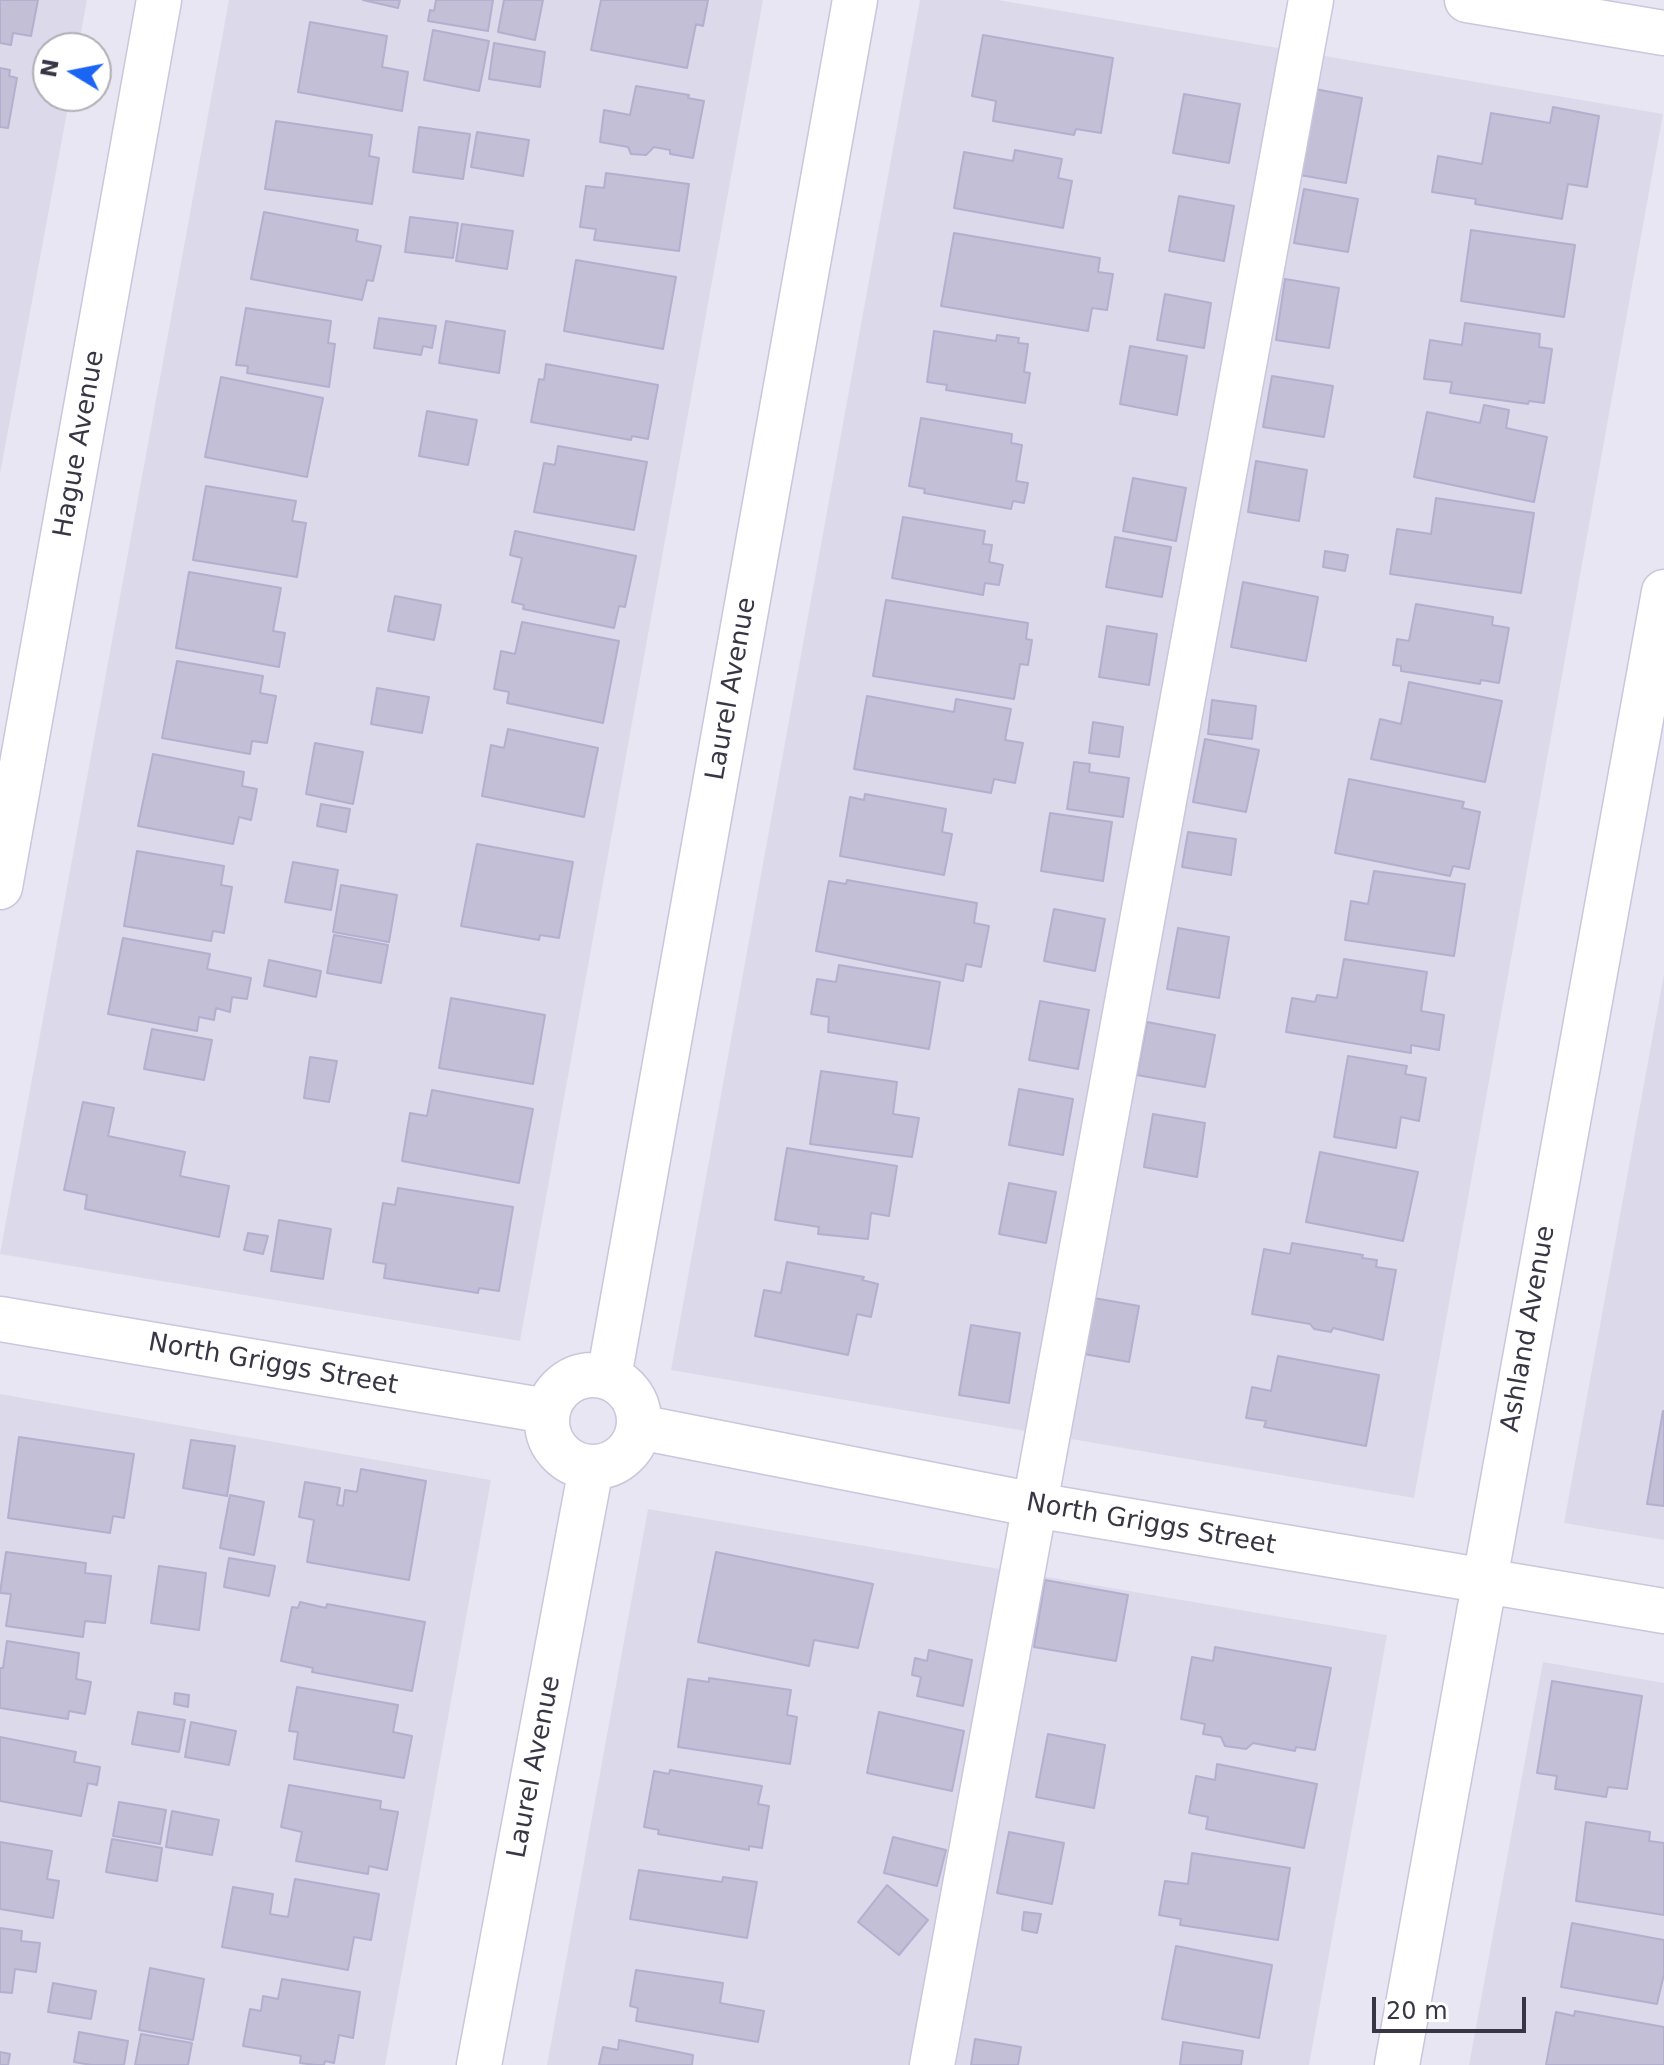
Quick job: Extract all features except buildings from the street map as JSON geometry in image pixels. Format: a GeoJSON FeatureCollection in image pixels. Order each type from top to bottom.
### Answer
{"type":"FeatureCollection","features":[{"type":"Feature","properties":{"kind":"street","name":"Hague Avenue"},"geometry":{"type":"LineString","coordinates":[[0,887],[159,0]]}},
{"type":"Feature","properties":{"kind":"street","name":"Laurel Avenue"},"geometry":{"type":"LineString","coordinates":[[609,1377],[855,0]]}},
{"type":"Feature","properties":{"kind":"street"},"geometry":{"type":"LineString","coordinates":[[932,2065],[1311,0]]}},
{"type":"Feature","properties":{"kind":"street"},"geometry":{"type":"LineString","coordinates":[[1467,0],[1664,33]]}},
{"type":"Feature","properties":{"kind":"street","name":"Ashland Avenue"},"geometry":{"type":"LineString","coordinates":[[1397,2065],[1664,592]]}},
{"type":"Feature","properties":{"kind":"street","name":"North Griggs Street"},"geometry":{"type":"LineString","coordinates":[[0,1319],[547,1411]]}},
{"type":"Feature","properties":{"kind":"street"},"geometry":{"type":"LineString","coordinates":[[584,1375],[609,1377],[630,1393],[637,1407],[639,1427],[631,1448],[607,1466],[591,1468],[570,1462],[560,1455],[551,1442],[547,1428],[547,1411],[552,1399],[562,1386],[584,1375]]}},
{"type":"Feature","properties":{"kind":"street","name":"North Griggs Street"},"geometry":{"type":"LineString","coordinates":[[639,1427],[1035,1505],[1483,1583],[1664,1611]]}},
{"type":"Feature","properties":{"kind":"street","name":"Laurel Avenue"},"geometry":{"type":"LineString","coordinates":[[479,2065],[591,1468]]}},
{"type":"Feature","properties":{"kind":"shaded area"},"geometry":{"type":"Polygon","coordinates":[[[0,0],[87,0],[81,32],[32,32],[32,112],[67,112],[0,474],[0,0]]]}},
{"type":"Feature","properties":{"kind":"shaded area"},"geometry":{"type":"Polygon","coordinates":[[[229,0],[763,0],[520,1341],[0,1254],[229,0]]]}},
{"type":"Feature","properties":{"kind":"shaded area"},"geometry":{"type":"Polygon","coordinates":[[[920,0],[998,0],[1663,114],[1414,1498],[671,1370],[920,0]]]}},
{"type":"Feature","properties":{"kind":"shaded area"},"geometry":{"type":"Polygon","coordinates":[[[1664,974],[1664,1540],[1564,1523],[1664,974]]]}},
{"type":"Feature","properties":{"kind":"shaded area"},"geometry":{"type":"Polygon","coordinates":[[[0,1394],[491,1480],[385,2065],[0,2065],[0,1394]]]}},
{"type":"Feature","properties":{"kind":"shaded area"},"geometry":{"type":"Polygon","coordinates":[[[648,1509],[1387,1635],[1309,2065],[547,2065],[648,1509]]]}},
{"type":"Feature","properties":{"kind":"shaded area"},"geometry":{"type":"Polygon","coordinates":[[[1543,1662],[1664,1683],[1664,2065],[1469,2065],[1543,1662]]]}}]}
